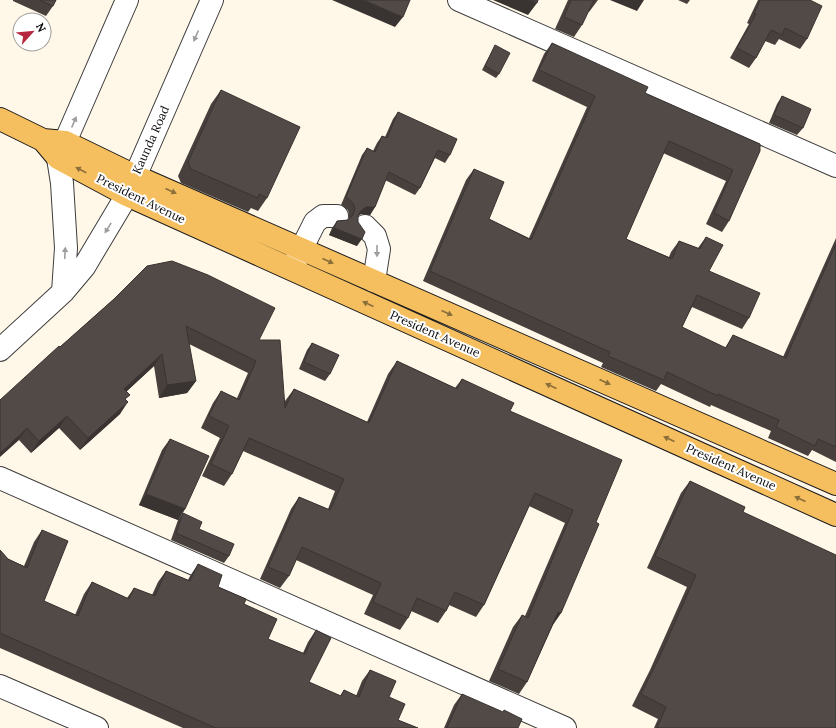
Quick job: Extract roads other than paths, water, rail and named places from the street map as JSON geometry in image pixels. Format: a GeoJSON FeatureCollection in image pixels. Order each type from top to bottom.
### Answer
{"type":"FeatureCollection","features":[{"type":"Feature","properties":{"kind":"main road","name":"President Avenue"},"geometry":{"type":"LineString","coordinates":[[0,119],[292,269],[836,515]]}},
{"type":"Feature","properties":{"kind":"main road","name":"President Avenue"},"geometry":{"type":"LineString","coordinates":[[131,185],[302,249],[836,484]]}},
{"type":"Feature","properties":{"kind":"street"},"geometry":{"type":"LineString","coordinates":[[63,292],[66,248],[62,183],[62,150],[127,0]]}},
{"type":"Feature","properties":{"kind":"street","name":"Kaunda Road"},"geometry":{"type":"LineString","coordinates":[[0,350],[63,292],[84,267],[131,185],[212,0]]}},
{"type":"Feature","properties":{"kind":"street"},"geometry":{"type":"LineString","coordinates":[[459,0],[836,166]]}},
{"type":"Feature","properties":{"kind":"street"},"geometry":{"type":"LineString","coordinates":[[292,269],[315,222],[323,216],[337,216]]}},
{"type":"Feature","properties":{"kind":"street"},"geometry":{"type":"LineString","coordinates":[[365,226],[375,236],[379,249],[374,281]]}},
{"type":"Feature","properties":{"kind":"street"},"geometry":{"type":"LineString","coordinates":[[0,478],[565,728]]}},
{"type":"Feature","properties":{"kind":"street"},"geometry":{"type":"LineString","coordinates":[[0,686],[97,728]]}}]}
